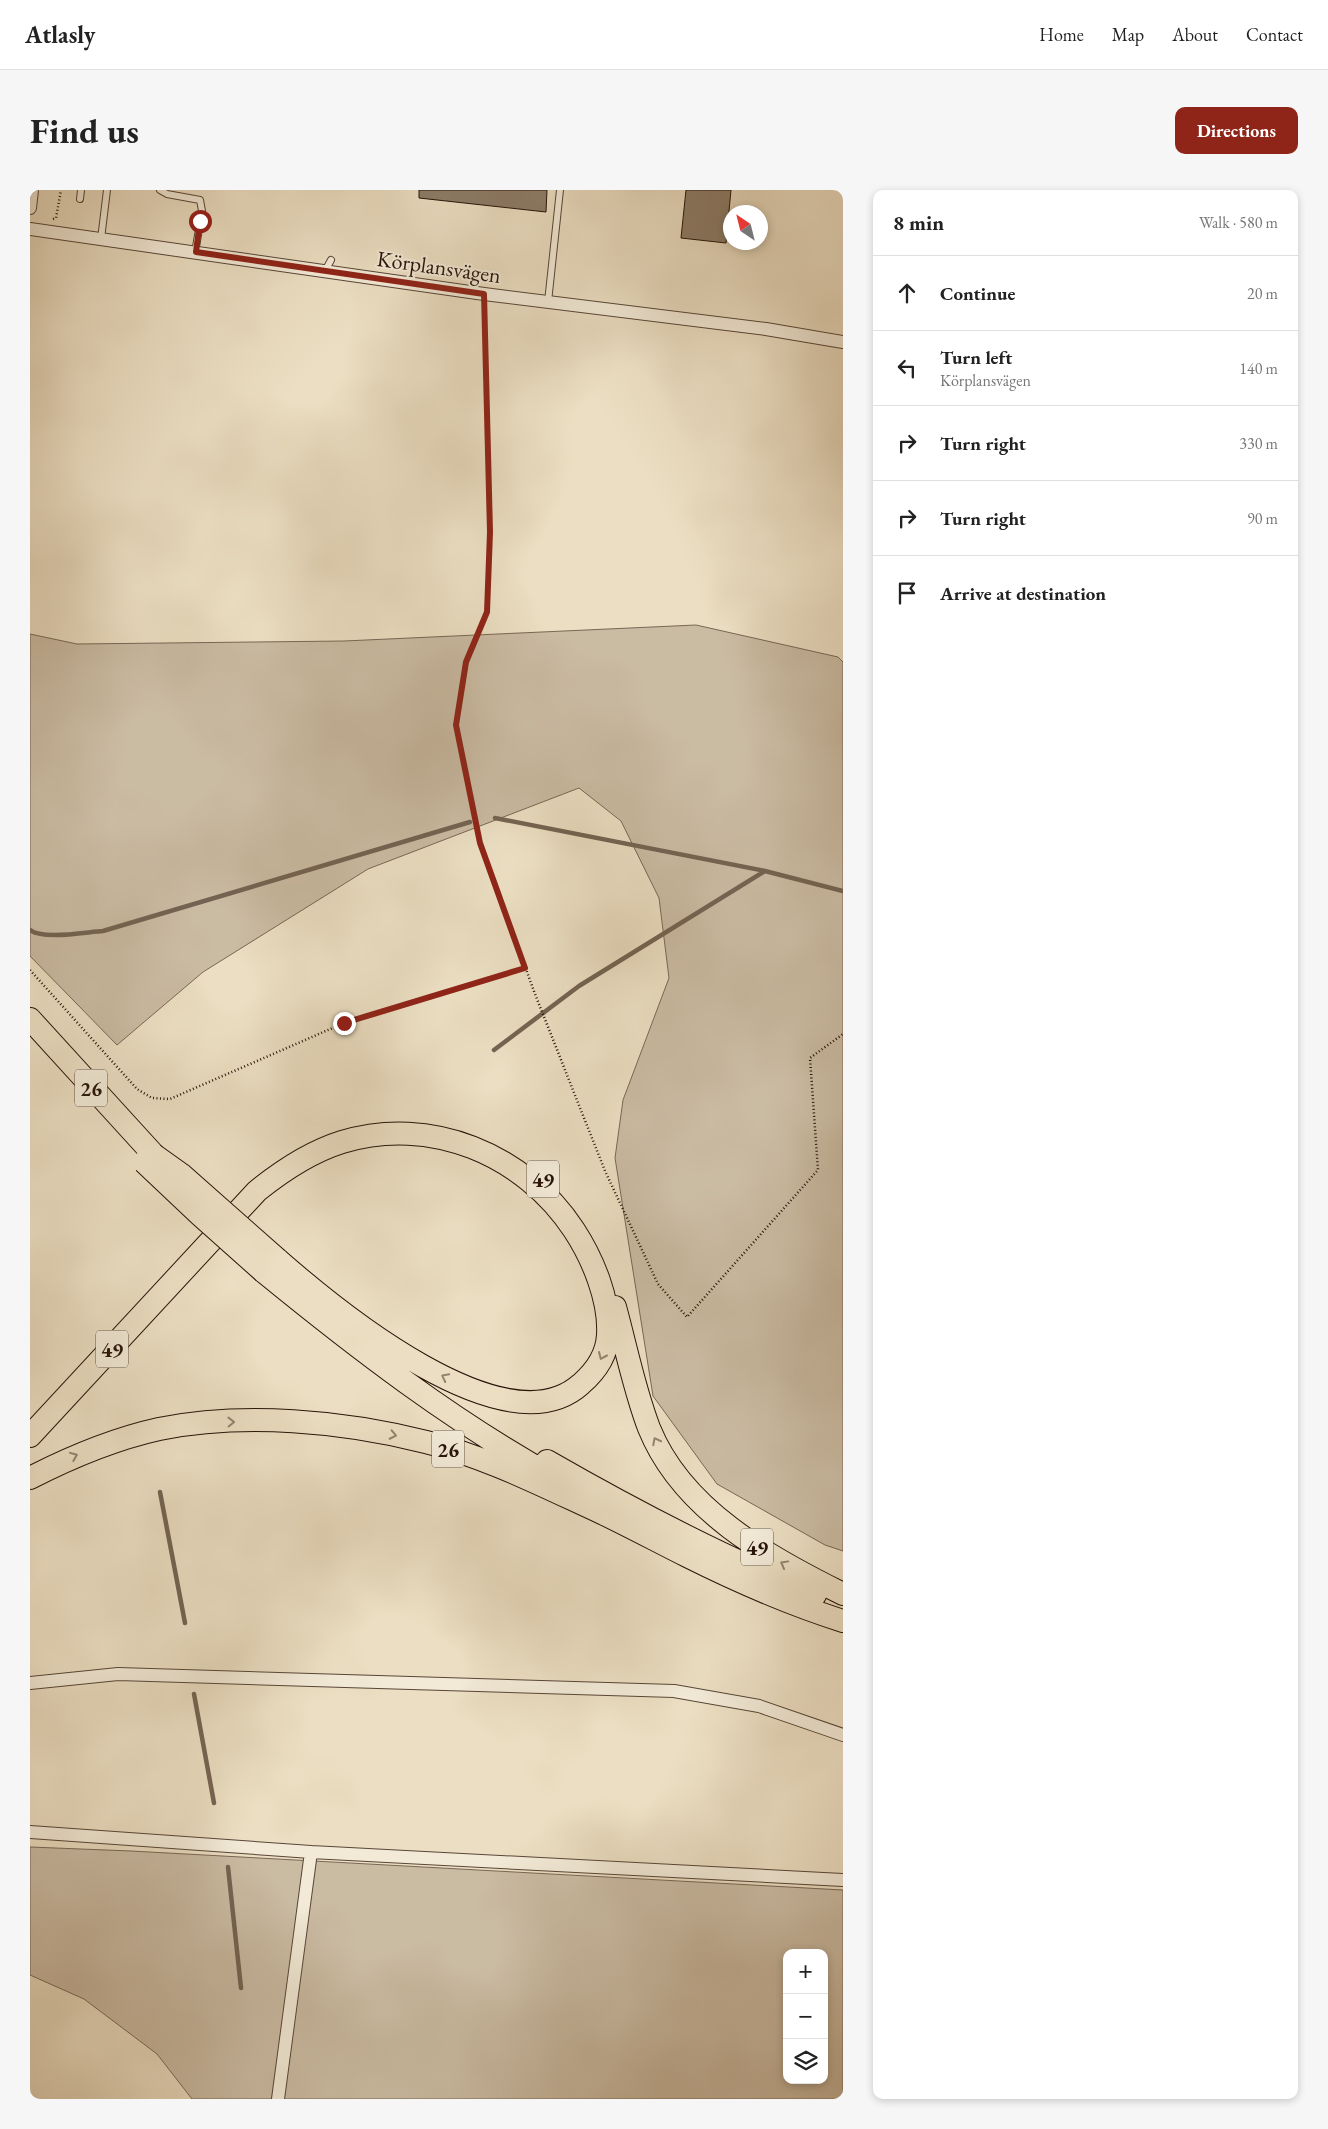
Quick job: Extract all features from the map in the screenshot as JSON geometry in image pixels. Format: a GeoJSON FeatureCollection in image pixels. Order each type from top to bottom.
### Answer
{"type":"FeatureCollection","features":[{"type":"Feature","properties":{"kind":"highway","name":"26"},"geometry":{"type":"LineString","coordinates":[[30,1019],[185,1202],[271,1265],[353,1331],[463,1409],[531,1452],[607,1496],[740,1564],[843,1606]]}},
{"type":"Feature","properties":{"kind":"highway","name":"26"},"geometry":{"type":"LineString","coordinates":[[30,1040],[100,1117],[149,1158]]}},
{"type":"Feature","properties":{"kind":"highway","name":"49"},"geometry":{"type":"LineString","coordinates":[[30,1424],[102,1348],[238,1197],[269,1170],[298,1152],[328,1138],[360,1128],[400,1125],[432,1126],[461,1133],[511,1156],[541,1177],[561,1196],[592,1240],[601,1263],[650,1428],[663,1454],[682,1483],[719,1518],[769,1555],[843,1594]]}},
{"type":"Feature","properties":{"kind":"highway","name":"49"},"geometry":{"type":"LineString","coordinates":[[30,1436],[257,1191],[276,1175],[305,1158],[342,1142],[363,1138],[405,1133],[459,1142],[485,1151],[529,1179],[551,1199],[567,1220],[588,1256],[606,1311],[608,1334],[605,1352],[596,1369],[586,1380],[574,1391],[560,1398],[542,1402],[523,1403],[489,1397],[424,1366],[271,1265]]}},
{"type":"Feature","properties":{"kind":"highway","name":"26"},"geometry":{"type":"LineString","coordinates":[[271,1265],[383,1366],[435,1403],[546,1474],[709,1559],[843,1620]]}},
{"type":"Feature","properties":{"kind":"highway","name":"26"},"geometry":{"type":"LineString","coordinates":[[30,1478],[70,1457],[159,1429],[211,1422],[267,1421],[368,1429],[427,1442],[473,1457],[604,1514],[738,1580],[807,1609],[843,1620]]}},
{"type":"Feature","properties":{"kind":"street"},"geometry":{"type":"LineString","coordinates":[[30,208],[32,190]]}},
{"type":"Feature","properties":{"kind":"street","name":"Körplansvägen"},"geometry":{"type":"LineString","coordinates":[[30,229],[196,252],[328,266],[484,294],[766,329],[843,342]]}},
{"type":"Feature","properties":{"kind":"street"},"geometry":{"type":"LineString","coordinates":[[30,1683],[118,1674],[674,1691],[759,1706],[843,1735]]}},
{"type":"Feature","properties":{"kind":"street"},"geometry":{"type":"LineString","coordinates":[[30,1832],[311,1852],[843,1880]]}},
{"type":"Feature","properties":{"kind":"street"},"geometry":{"type":"LineString","coordinates":[[278,2099],[311,1852]]}},
{"type":"Feature","properties":{"kind":"lane"},"geometry":{"type":"LineString","coordinates":[[80,198],[81,190]]}},
{"type":"Feature","properties":{"kind":"lane"},"geometry":{"type":"LineString","coordinates":[[101,239],[107,190]]}},
{"type":"Feature","properties":{"kind":"lane"},"geometry":{"type":"LineString","coordinates":[[160,190],[167,194],[200,200],[202,211],[196,252]]}},
{"type":"Feature","properties":{"kind":"lane"},"geometry":{"type":"LineString","coordinates":[[548,302],[560,190]]}},
{"type":"Feature","properties":{"kind":"path"},"geometry":{"type":"LineString","coordinates":[[46,220],[56,218],[61,190]]}},
{"type":"Feature","properties":{"kind":"path"},"geometry":{"type":"LineString","coordinates":[[484,294],[490,532],[487,612],[466,662],[456,725],[480,843],[535,994],[605,1170],[658,1284],[687,1317],[818,1170],[810,1058],[843,1034]]}},
{"type":"Feature","properties":{"kind":"path"},"geometry":{"type":"LineString","coordinates":[[30,970],[137,1089],[152,1098],[170,1099],[344,1023],[525,968]]}},
{"type":"Feature","properties":{"kind":"shaded area"},"geometry":{"type":"Polygon","coordinates":[[[696,625],[838,657],[843,662],[843,1551],[825,1545],[717,1484],[653,1396],[615,1158],[623,1100],[669,978],[659,898],[621,821],[579,788],[368,869],[203,972],[117,1045],[30,956],[30,634],[77,644],[344,641],[696,625]]]}},
{"type":"Feature","properties":{"kind":"shaded area"},"geometry":{"type":"Polygon","coordinates":[[[30,1847],[843,1890],[843,2099],[192,2099],[157,2054],[84,1999],[30,1975],[30,1847]]]}},
{"type":"Feature","properties":{"kind":"building"},"geometry":{"type":"Polygon","coordinates":[[[419,190],[547,190],[546,212],[419,198],[419,190]]]}},
{"type":"Feature","properties":{"kind":"building"},"geometry":{"type":"Polygon","coordinates":[[[686,190],[731,190],[730,205],[723,205],[723,243],[681,238],[686,190]]]}},
{"type":"Feature","properties":{"kind":"waterway"},"geometry":{"type":"LineString","coordinates":[[495,818],[765,871],[843,891]]}},
{"type":"Feature","properties":{"kind":"waterway"},"geometry":{"type":"LineString","coordinates":[[30,930],[44,935],[103,931],[470,822]]}},
{"type":"Feature","properties":{"kind":"waterway"},"geometry":{"type":"LineString","coordinates":[[494,1050],[579,986],[765,871]]}},
{"type":"Feature","properties":{"kind":"waterway"},"geometry":{"type":"LineString","coordinates":[[160,1492],[185,1623]]}},
{"type":"Feature","properties":{"kind":"waterway"},"geometry":{"type":"LineString","coordinates":[[194,1694],[214,1803]]}},
{"type":"Feature","properties":{"kind":"waterway"},"geometry":{"type":"LineString","coordinates":[[228,1867],[241,1988]]}},
{"type":"Feature","properties":{"kind":"route"},"geometry":{"type":"LineString","coordinates":[[200,221],[196,252],[484,294],[490,532],[487,612],[466,662],[456,725],[480,843],[525,968],[344,1023]]}}]}
